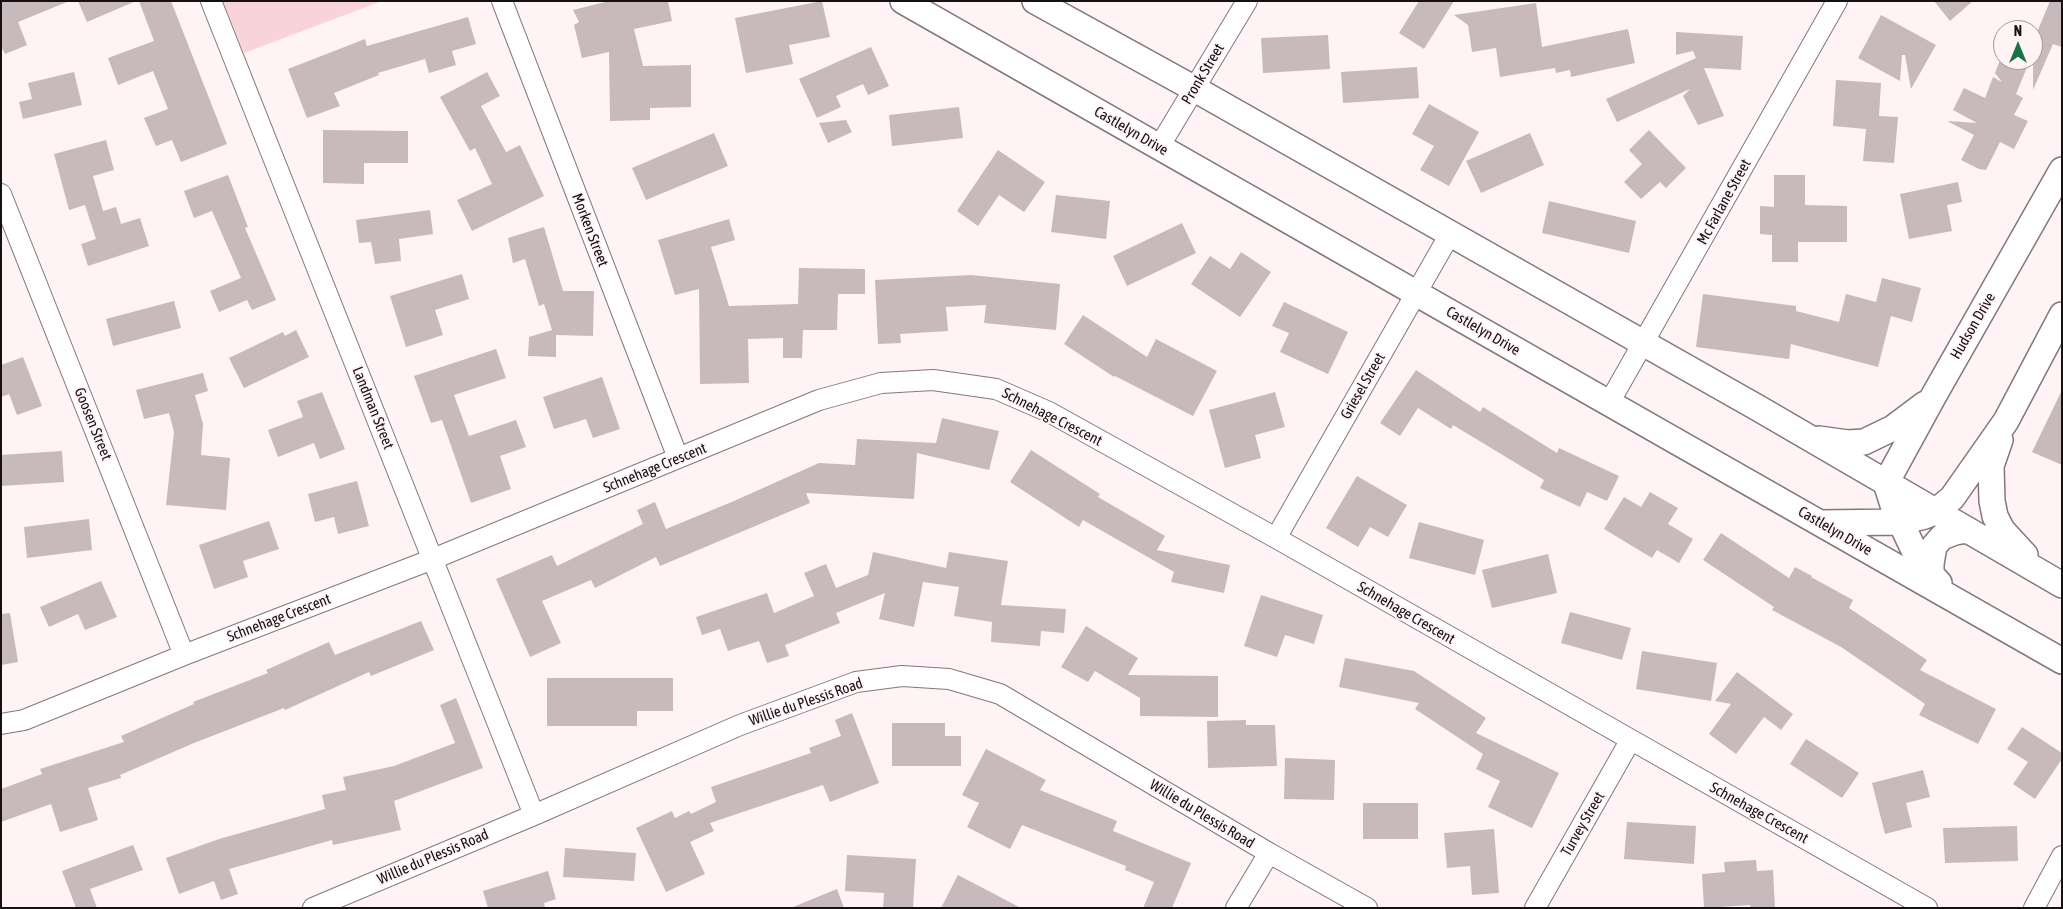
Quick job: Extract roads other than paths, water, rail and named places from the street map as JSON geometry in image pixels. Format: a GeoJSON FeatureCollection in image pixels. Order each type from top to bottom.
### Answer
{"type":"FeatureCollection","features":[{"type":"Feature","properties":{"kind":"street","name":"Landman Street"},"geometry":{"type":"LineString","coordinates":[[211,1],[534,815]]}},
{"type":"Feature","properties":{"kind":"street","name":"Morken Street"},"geometry":{"type":"LineString","coordinates":[[502,1],[678,458]]}},
{"type":"Feature","properties":{"kind":"street","name":"Castlelyn Drive"},"geometry":{"type":"LineString","coordinates":[[903,1],[2062,661]]}},
{"type":"Feature","properties":{"kind":"street"},"geometry":{"type":"LineString","coordinates":[[1035,1],[1193,88],[1644,344],[2054,581]]}},
{"type":"Feature","properties":{"kind":"street","name":"Pronk Street"},"geometry":{"type":"LineString","coordinates":[[1159,147],[1247,1]]}},
{"type":"Feature","properties":{"kind":"street","name":"Mc Farlane Street"},"geometry":{"type":"LineString","coordinates":[[1609,403],[1837,1]]}},
{"type":"Feature","properties":{"kind":"street","name":"Hudson Drive"},"geometry":{"type":"LineString","coordinates":[[1886,483],[2062,170]]}},
{"type":"Feature","properties":{"kind":"street","name":"Goosen Street"},"geometry":{"type":"LineString","coordinates":[[1,194],[184,655]]}},
{"type":"Feature","properties":{"kind":"street","name":"Griesel Street"},"geometry":{"type":"LineString","coordinates":[[1276,538],[1450,234]]}},
{"type":"Feature","properties":{"kind":"street"},"geometry":{"type":"LineString","coordinates":[[1820,523],[1900,522],[1936,512],[1952,498],[2006,420],[2062,315]]}},
{"type":"Feature","properties":{"kind":"street","name":"Schnehage Crescent"},"geometry":{"type":"LineString","coordinates":[[1,724],[24,720],[184,655],[433,559],[819,400],[882,383],[933,380],[996,389],[1049,412],[1276,538],[1630,741],[1927,908]]}},
{"type":"Feature","properties":{"kind":"street"},"geometry":{"type":"LineString","coordinates":[[1804,436],[1848,443],[1864,442],[1893,428],[1933,397]]}},
{"type":"Feature","properties":{"kind":"street"},"geometry":{"type":"LineString","coordinates":[[2006,420],[1991,466],[1991,485],[1995,516],[2002,530],[2054,581]]}},
{"type":"Feature","properties":{"kind":"street"},"geometry":{"type":"LineString","coordinates":[[1886,483],[1900,522],[1920,562],[1952,598]]}},
{"type":"Feature","properties":{"kind":"street"},"geometry":{"type":"LineString","coordinates":[[1932,575],[1931,564],[1934,546],[1942,537],[1968,530]]}},
{"type":"Feature","properties":{"kind":"street","name":"Willie du Plessis Road"},"geometry":{"type":"LineString","coordinates":[[313,908],[534,815],[740,725],[856,682],[902,676],[948,679],[1000,694],[1269,853],[1368,908]]}},
{"type":"Feature","properties":{"kind":"street","name":"Turvey Street"},"geometry":{"type":"LineString","coordinates":[[1535,908],[1630,741]]}},
{"type":"Feature","properties":{"kind":"street"},"geometry":{"type":"LineString","coordinates":[[1236,908],[1269,853]]}},
{"type":"Feature","properties":{"kind":"street"},"geometry":{"type":"LineString","coordinates":[[2034,908],[2062,856]]}}]}
